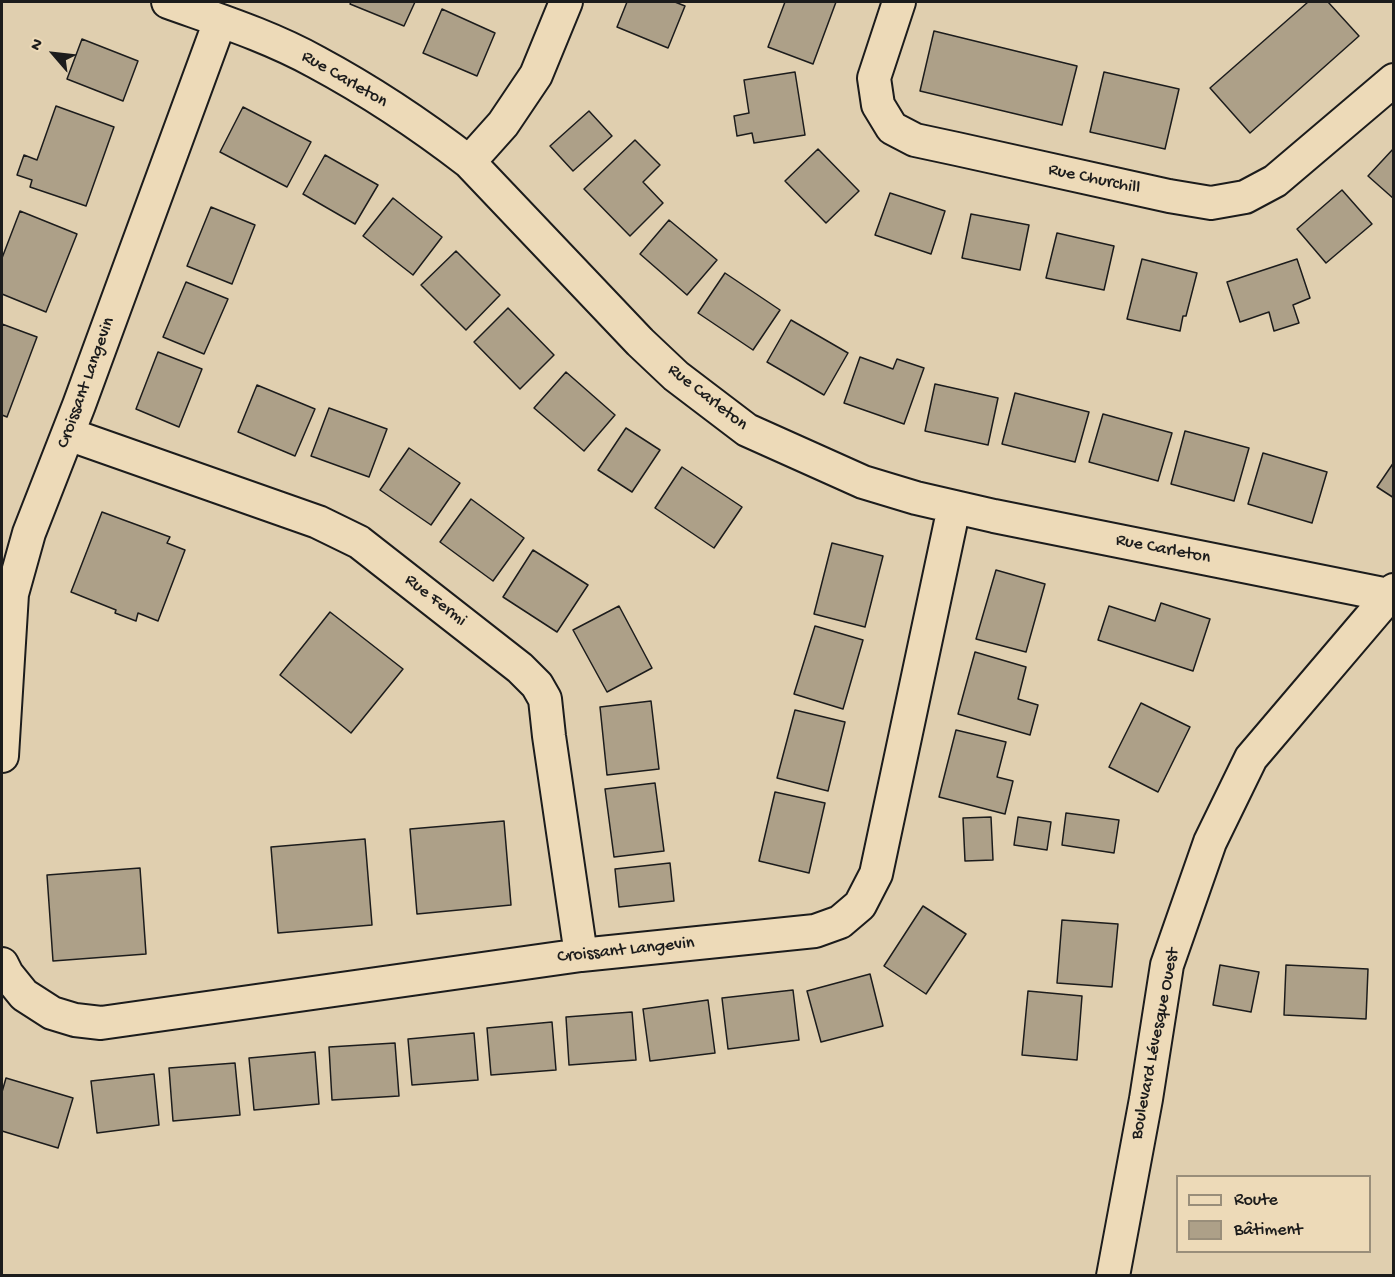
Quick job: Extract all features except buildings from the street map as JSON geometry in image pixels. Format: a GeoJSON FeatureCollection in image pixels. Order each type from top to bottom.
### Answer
{"type":"FeatureCollection","features":[{"type":"Feature","properties":{"kind":"street","name":"Rue Carleton"},"geometry":{"type":"LineString","coordinates":[[168,2],[261,36],[316,61],[387,103],[469,162],[640,342],[676,376],[747,430],[863,482],[916,498],[1391,593]]}},
{"type":"Feature","properties":{"kind":"street"},"geometry":{"type":"LineString","coordinates":[[469,162],[503,124],[536,75],[566,2]]}},
{"type":"Feature","properties":{"kind":"street","name":"Rue Churchill"},"geometry":{"type":"LineString","coordinates":[[899,2],[874,78],[879,105],[892,128],[915,140],[1169,196],[1211,203],[1245,197],[1275,181],[1394,80]]}},
{"type":"Feature","properties":{"kind":"street","name":"Croissant Langevin"},"geometry":{"type":"LineString","coordinates":[[2,756],[12,594],[29,533],[68,434],[220,21]]}},
{"type":"Feature","properties":{"kind":"street","name":"Rue Fermi"},"geometry":{"type":"LineString","coordinates":[[68,434],[318,522],[359,542],[520,668],[537,686],[544,699],[581,955]]}},
{"type":"Feature","properties":{"kind":"street","name":"Croissant Langevin"},"geometry":{"type":"LineString","coordinates":[[2,963],[7,974],[24,995],[52,1014],[101,1023],[581,955],[815,930],[840,922],[860,904],[876,874],[954,507]]}},
{"type":"Feature","properties":{"kind":"street","name":"Boulevard Lévesque Ouest"},"geometry":{"type":"LineString","coordinates":[[1113,1275],[1146,1100],[1167,964],[1210,842],[1251,758],[1391,593]]}}]}
